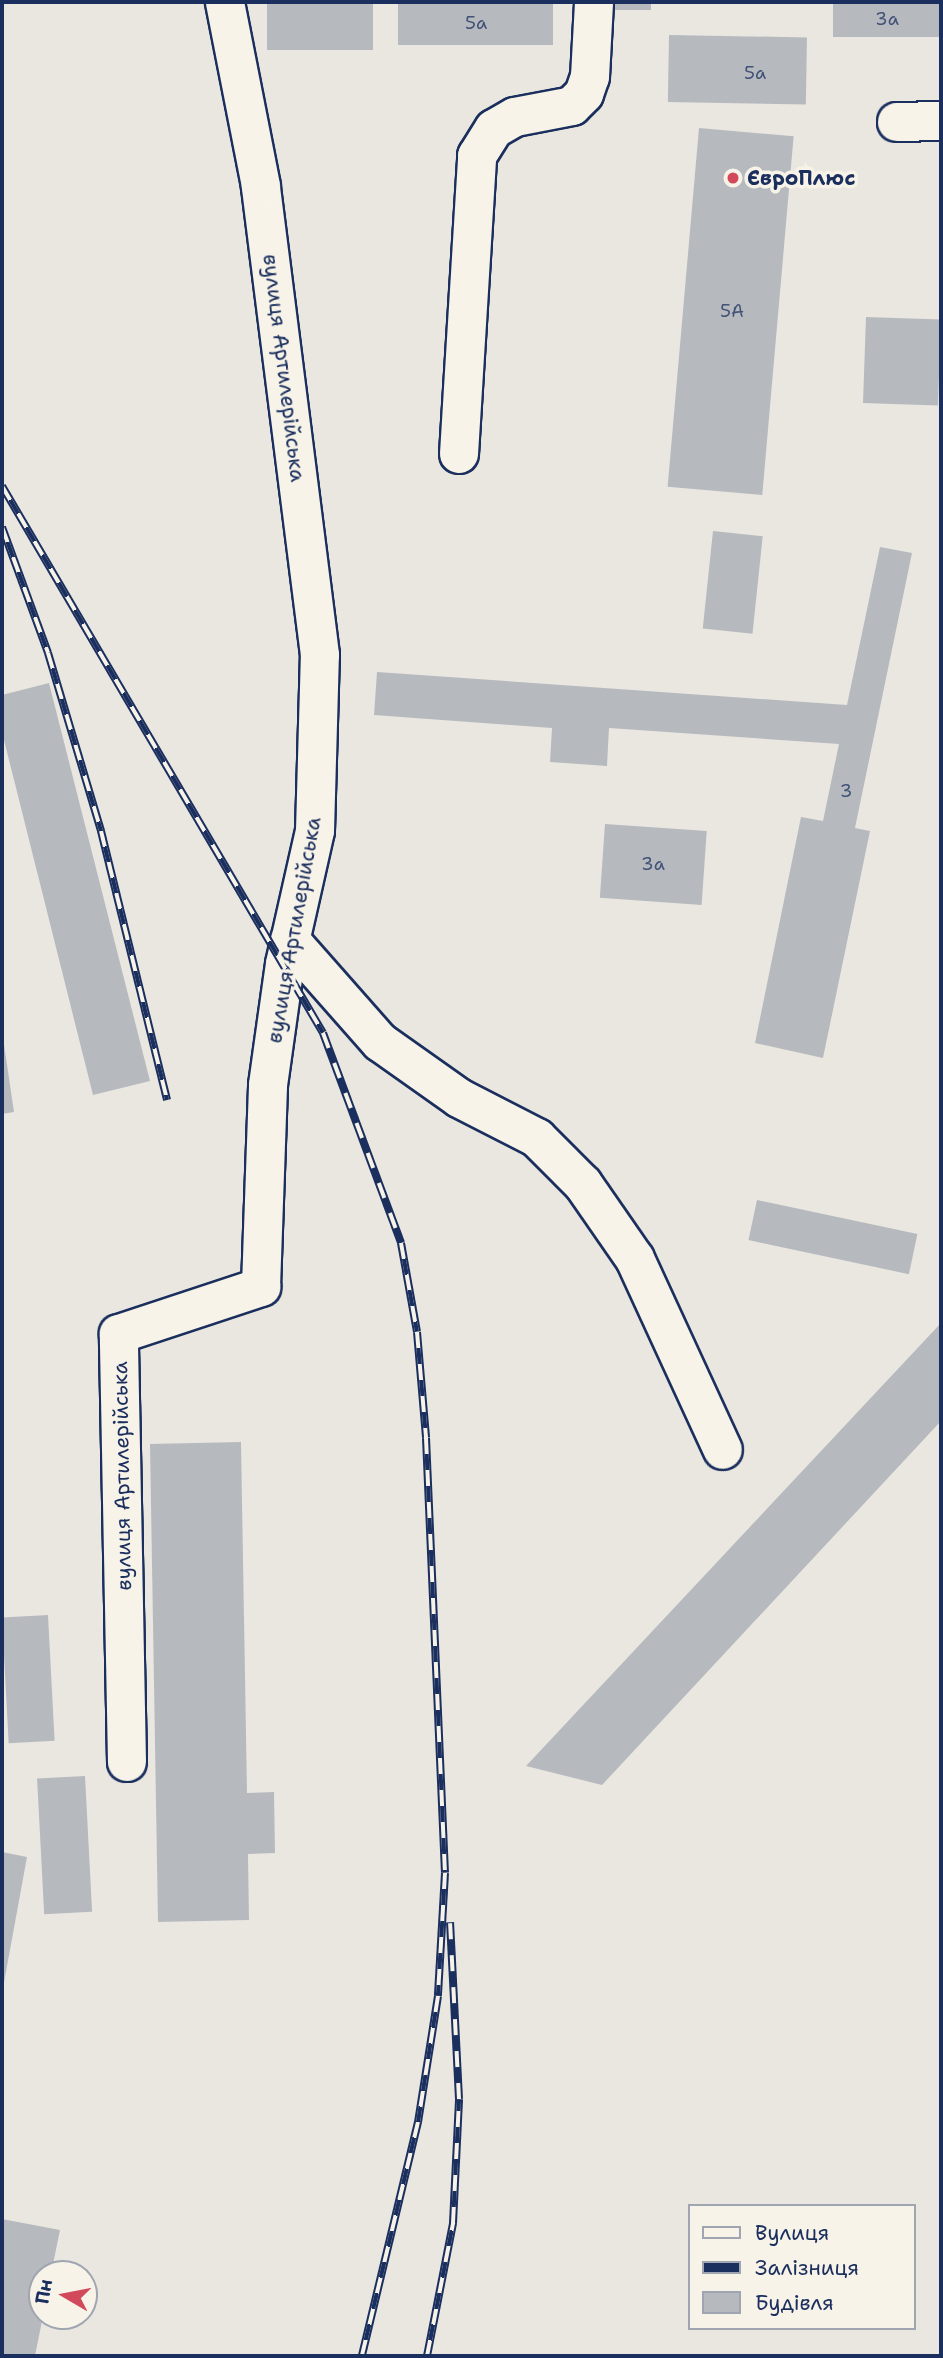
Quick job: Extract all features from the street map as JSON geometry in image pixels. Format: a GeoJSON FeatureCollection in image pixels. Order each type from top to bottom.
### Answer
{"type":"FeatureCollection","features":[{"type":"Feature","properties":{"kind":"lane","name":"вулиця Артилерійська"},"geometry":{"type":"LineString","coordinates":[[127,1762],[119,1334],[261,1287],[268,1085],[290,940],[315,831],[320,655],[261,186],[225,2]]}},
{"type":"Feature","properties":{"kind":"lane"},"geometry":{"type":"LineString","coordinates":[[458,454],[477,156],[494,129],[515,117],[572,106],[584,94],[590,77],[594,2]]}},
{"type":"Feature","properties":{"kind":"lane"},"geometry":{"type":"LineString","coordinates":[[897,122],[941,121]]}},
{"type":"Feature","properties":{"kind":"lane"},"geometry":{"type":"LineString","coordinates":[[290,940],[380,1042],[459,1098],[537,1138],[583,1184],[635,1259],[723,1450]]}},
{"type":"Feature","properties":{"kind":"building"},"geometry":{"type":"Polygon","coordinates":[[[267,2],[373,2],[373,50],[267,50],[267,2]]]}},
{"type":"Feature","properties":{"kind":"building"},"geometry":{"type":"Polygon","coordinates":[[[398,2],[553,2],[553,45],[398,45],[398,2]]]}},
{"type":"Feature","properties":{"kind":"building"},"geometry":{"type":"Polygon","coordinates":[[[601,2],[651,2],[651,10],[601,10],[601,2]]]}},
{"type":"Feature","properties":{"kind":"building"},"geometry":{"type":"Polygon","coordinates":[[[833,2],[940,2],[940,37],[833,37],[833,2]]]}},
{"type":"Feature","properties":{"kind":"building"},"geometry":{"type":"Polygon","coordinates":[[[669,35],[807,37],[806,104],[668,102],[669,35]]]}},
{"type":"Feature","properties":{"kind":"building"},"geometry":{"type":"Polygon","coordinates":[[[699,128],[794,136],[762,495],[668,487],[699,128]]]}},
{"type":"Feature","properties":{"kind":"building"},"geometry":{"type":"Polygon","coordinates":[[[866,317],[941,320],[938,406],[863,403],[866,317]]]}},
{"type":"Feature","properties":{"kind":"building"},"geometry":{"type":"Polygon","coordinates":[[[713,531],[763,536],[752,634],[703,628],[713,531]]]}},
{"type":"Feature","properties":{"kind":"building"},"geometry":{"type":"Polygon","coordinates":[[[880,547],[912,553],[855,828],[870,831],[823,1058],[755,1043],[801,817],[823,821],[839,744],[609,728],[607,766],[550,762],[552,728],[374,715],[377,672],[847,705],[880,547]]]}},
{"type":"Feature","properties":{"kind":"building"},"geometry":{"type":"Polygon","coordinates":[[[49,683],[150,1081],[93,1095],[2,732],[2,695],[49,683]]]}},
{"type":"Feature","properties":{"kind":"building"},"geometry":{"type":"Polygon","coordinates":[[[605,824],[707,831],[702,905],[600,898],[605,824]]]}},
{"type":"Feature","properties":{"kind":"building"},"geometry":{"type":"Polygon","coordinates":[[[2,1031],[14,1112],[2,1114],[2,1031]]]}},
{"type":"Feature","properties":{"kind":"building"},"geometry":{"type":"Polygon","coordinates":[[[757,1200],[917,1234],[909,1274],[748,1240],[757,1200]]]}},
{"type":"Feature","properties":{"kind":"building"},"geometry":{"type":"Polygon","coordinates":[[[941,1323],[941,1421],[602,1785],[526,1766],[941,1323]]]}},
{"type":"Feature","properties":{"kind":"building"},"geometry":{"type":"Polygon","coordinates":[[[241,1442],[247,1793],[274,1792],[275,1853],[248,1854],[249,1920],[158,1922],[150,1444],[241,1442]]]}},
{"type":"Feature","properties":{"kind":"building"},"geometry":{"type":"Polygon","coordinates":[[[48,1615],[55,1741],[9,1743],[2,1617],[48,1615]]]}},
{"type":"Feature","properties":{"kind":"building"},"geometry":{"type":"Polygon","coordinates":[[[85,1776],[92,1912],[44,1914],[37,1779],[85,1776]]]}},
{"type":"Feature","properties":{"kind":"building"},"geometry":{"type":"Polygon","coordinates":[[[2,1852],[27,1857],[3,1988],[2,1988],[2,1852]]]}},
{"type":"Feature","properties":{"kind":"building"},"geometry":{"type":"Polygon","coordinates":[[[2,2219],[60,2230],[54,2260],[28,2260],[28,2330],[40,2330],[35,2356],[2,2356],[2,2219]]]}},
{"type":"Feature","properties":{"kind":"railway"},"geometry":{"type":"LineString","coordinates":[[2,486],[323,1033],[401,1243],[417,1332],[426,1438],[445,1873],[438,1996],[418,2122],[362,2356]]}},
{"type":"Feature","properties":{"kind":"railway"},"geometry":{"type":"LineString","coordinates":[[2,527],[48,653],[101,831],[167,1100]]}},
{"type":"Feature","properties":{"kind":"railway"},"geometry":{"type":"LineString","coordinates":[[427,2356],[453,2223],[459,2099],[450,1922]]}},
{"type":"Feature","properties":{"kind":"place","name":"ЄвроПлюс"},"geometry":{"type":"Point","coordinates":[733,178]}}]}
